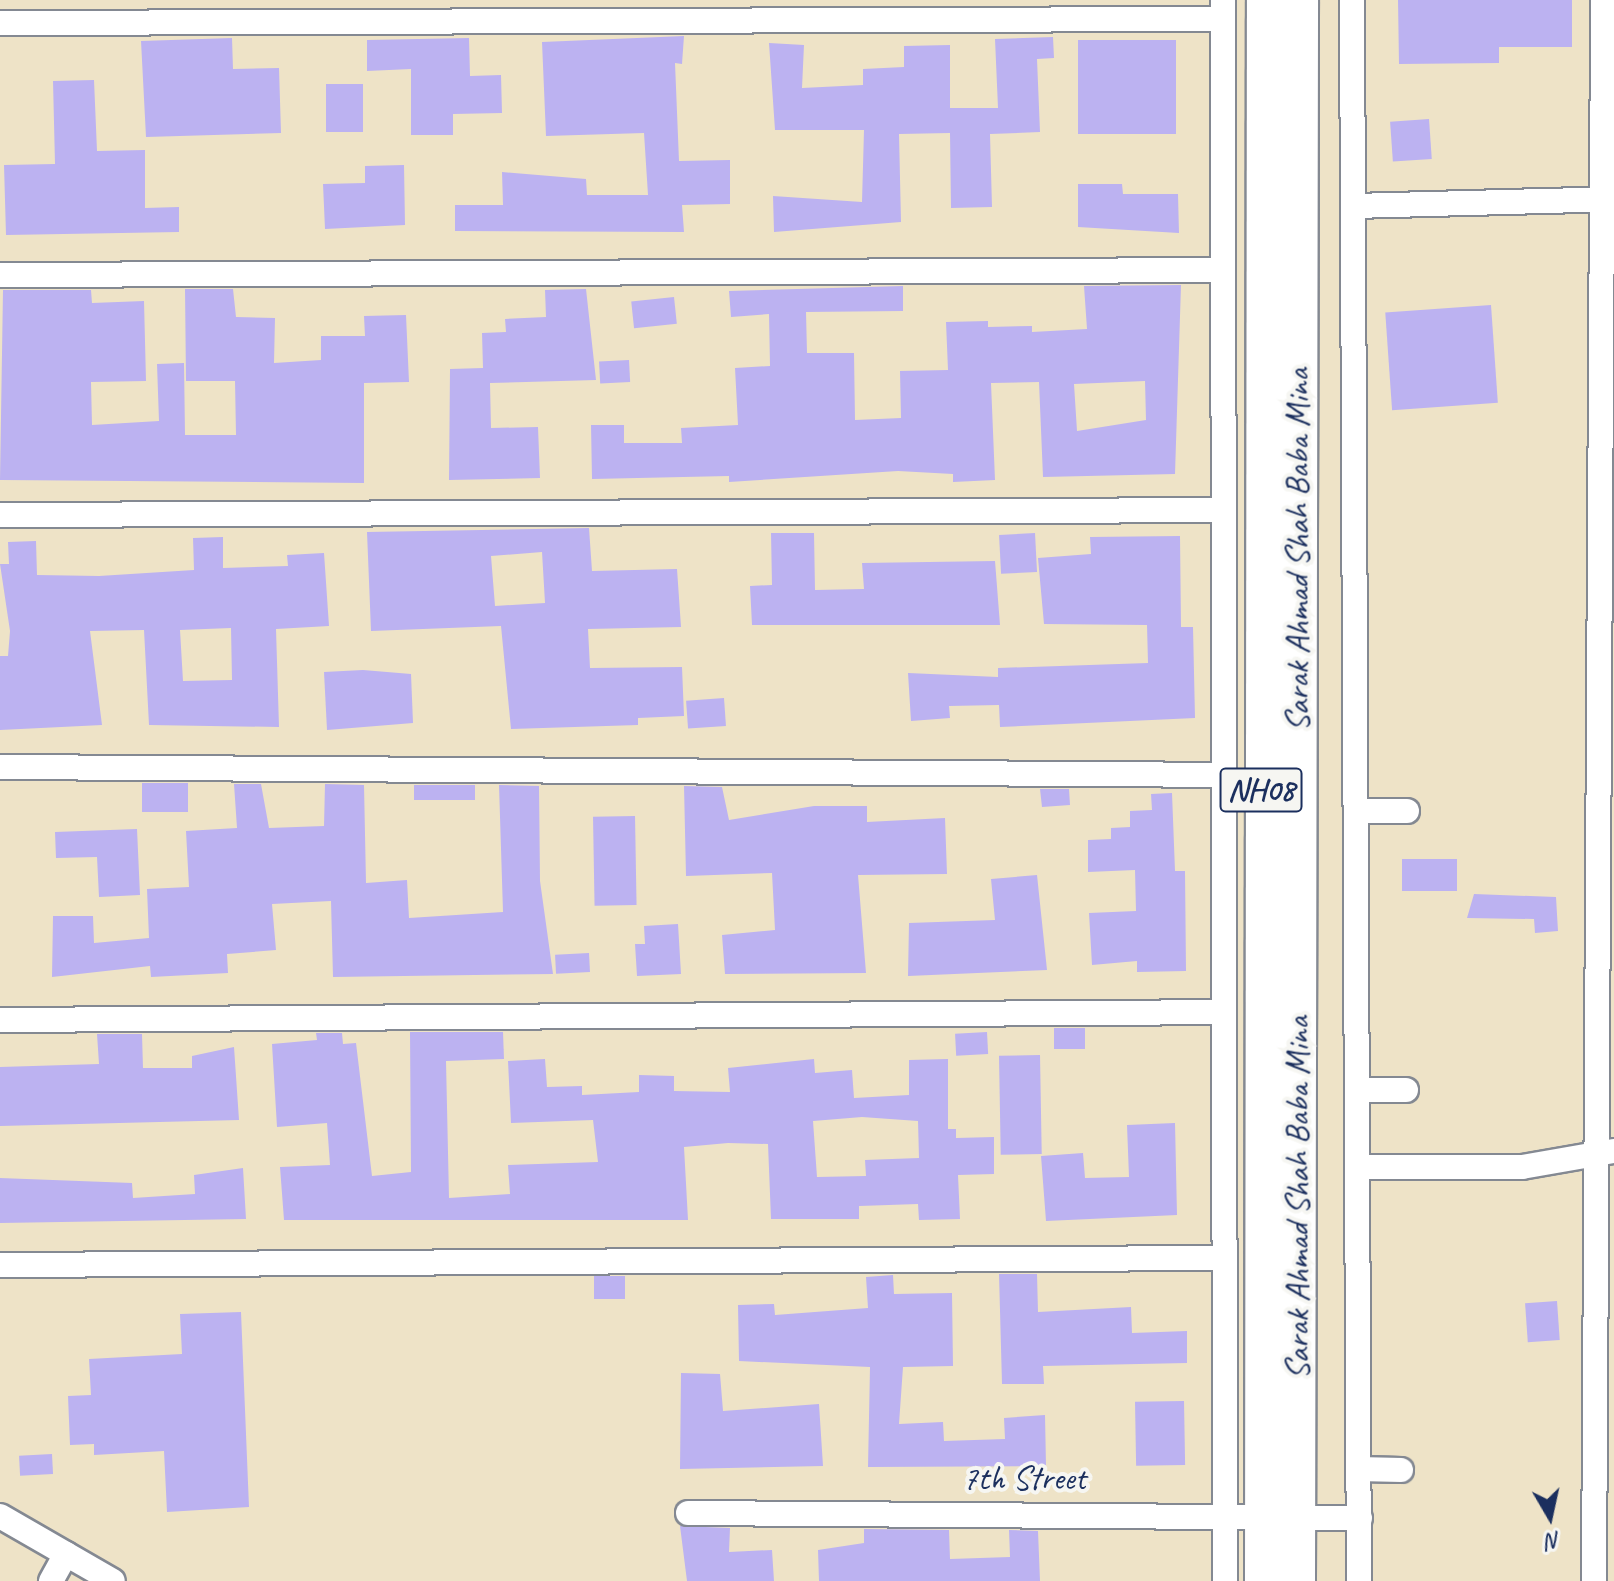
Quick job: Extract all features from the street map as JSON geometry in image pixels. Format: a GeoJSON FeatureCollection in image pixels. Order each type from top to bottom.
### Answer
{"type":"FeatureCollection","features":[{"type":"Feature","properties":{"kind":"highway","name":"NH08"},"geometry":{"type":"LineString","coordinates":[[1263,1581],[1280,1513],[1265,0]]}},
{"type":"Feature","properties":{"kind":"highway","name":"Sarak Ahmad Shah Baba Mina"},"geometry":{"type":"LineString","coordinates":[[1297,1581],[1280,1513],[1300,0]]}},
{"type":"Feature","properties":{"kind":"street"},"geometry":{"type":"LineString","coordinates":[[1352,0],[1359,1581]]}},
{"type":"Feature","properties":{"kind":"street"},"geometry":{"type":"LineString","coordinates":[[1594,1581],[1607,1153],[1607,200],[1603,0]]}},
{"type":"Feature","properties":{"kind":"street"},"geometry":{"type":"LineString","coordinates":[[0,23],[1223,9],[1221,510],[1225,1581]]}},
{"type":"Feature","properties":{"kind":"street"},"geometry":{"type":"LineString","coordinates":[[1353,206],[1607,200]]}},
{"type":"Feature","properties":{"kind":"street"},"geometry":{"type":"LineString","coordinates":[[0,275],[1223,270]]}},
{"type":"Feature","properties":{"kind":"street"},"geometry":{"type":"LineString","coordinates":[[0,515],[1221,510]]}},
{"type":"Feature","properties":{"kind":"street"},"geometry":{"type":"LineString","coordinates":[[0,767],[1224,775]]}},
{"type":"Feature","properties":{"kind":"street"},"geometry":{"type":"LineString","coordinates":[[1356,811],[1407,811]]}},
{"type":"Feature","properties":{"kind":"street"},"geometry":{"type":"LineString","coordinates":[[0,1020],[1224,1012]]}},
{"type":"Feature","properties":{"kind":"street"},"geometry":{"type":"LineString","coordinates":[[1358,1090],[1406,1090]]}},
{"type":"Feature","properties":{"kind":"street"},"geometry":{"type":"LineString","coordinates":[[1358,1167],[1522,1167],[1607,1153]]}},
{"type":"Feature","properties":{"kind":"street"},"geometry":{"type":"LineString","coordinates":[[0,1265],[1224,1258]]}},
{"type":"Feature","properties":{"kind":"street"},"geometry":{"type":"LineString","coordinates":[[1359,1469],[1401,1470]]}},
{"type":"Feature","properties":{"kind":"street","name":"7th Street"},"geometry":{"type":"LineString","coordinates":[[688,1513],[1226,1512],[1360,1518]]}},
{"type":"Feature","properties":{"kind":"street"},"geometry":{"type":"LineString","coordinates":[[0,1516],[113,1581]]}},
{"type":"Feature","properties":{"kind":"street"},"geometry":{"type":"LineString","coordinates":[[51,1581],[66,1554]]}},
{"type":"Feature","properties":{"kind":"building"},"geometry":{"type":"Polygon","coordinates":[[[1398,0],[1572,0],[1572,47],[1499,47],[1499,63],[1399,64],[1398,0]]]}},
{"type":"Feature","properties":{"kind":"building"},"geometry":{"type":"Polygon","coordinates":[[[684,36],[682,64],[675,63],[679,161],[730,160],[730,204],[682,205],[684,232],[455,231],[455,205],[503,205],[502,172],[586,179],[587,195],[648,195],[644,133],[546,136],[542,42],[684,36]]]}},
{"type":"Feature","properties":{"kind":"building"},"geometry":{"type":"Polygon","coordinates":[[[1053,37],[1054,58],[1037,59],[1040,132],[990,134],[992,207],[951,208],[950,133],[899,134],[901,222],[774,232],[773,196],[862,202],[864,130],[775,130],[769,43],[804,45],[802,88],[863,85],[863,69],[904,67],[904,46],[950,45],[950,108],[998,108],[995,39],[1053,37]]]}},
{"type":"Feature","properties":{"kind":"building"},"geometry":{"type":"Polygon","coordinates":[[[232,38],[233,69],[279,68],[281,133],[146,137],[141,41],[232,38]]]}},
{"type":"Feature","properties":{"kind":"building"},"geometry":{"type":"Polygon","coordinates":[[[469,38],[470,76],[501,75],[502,113],[453,114],[453,135],[411,135],[411,69],[367,71],[367,40],[469,38]]]}},
{"type":"Feature","properties":{"kind":"building"},"geometry":{"type":"Polygon","coordinates":[[[1078,40],[1176,40],[1176,134],[1078,134],[1078,40]]]}},
{"type":"Feature","properties":{"kind":"building"},"geometry":{"type":"Polygon","coordinates":[[[94,80],[97,151],[145,150],[145,208],[179,207],[179,232],[6,235],[4,165],[55,164],[53,81],[94,80]]]}},
{"type":"Feature","properties":{"kind":"building"},"geometry":{"type":"Polygon","coordinates":[[[326,84],[363,84],[363,132],[326,132],[326,84]]]}},
{"type":"Feature","properties":{"kind":"building"},"geometry":{"type":"Polygon","coordinates":[[[1429,119],[1432,159],[1393,162],[1390,122],[1429,119]]]}},
{"type":"Feature","properties":{"kind":"building"},"geometry":{"type":"Polygon","coordinates":[[[404,165],[405,225],[325,229],[323,184],[365,183],[365,166],[404,165]]]}},
{"type":"Feature","properties":{"kind":"building"},"geometry":{"type":"Polygon","coordinates":[[[1078,184],[1122,184],[1123,194],[1178,194],[1179,233],[1078,227],[1078,184]]]}},
{"type":"Feature","properties":{"kind":"building"},"geometry":{"type":"Polygon","coordinates":[[[1181,285],[1175,474],[1043,477],[1039,382],[991,383],[995,480],[953,482],[953,474],[898,471],[729,482],[729,476],[592,479],[591,425],[624,425],[624,443],[682,443],[681,428],[738,425],[735,368],[770,366],[769,314],[731,317],[729,291],[903,286],[903,311],[806,312],[807,353],[854,353],[855,420],[901,418],[900,371],[948,370],[946,322],[988,321],[988,327],[1032,326],[1032,332],[1087,329],[1084,286],[1181,285]],[[1145,381],[1074,384],[1077,431],[1146,420],[1145,381]]]}},
{"type":"Feature","properties":{"kind":"building"},"geometry":{"type":"Polygon","coordinates":[[[185,289],[233,289],[236,317],[275,318],[274,363],[321,360],[321,336],[365,336],[364,316],[406,315],[409,382],[364,383],[364,483],[0,480],[3,290],[91,290],[92,303],[144,301],[146,381],[91,382],[92,425],[159,421],[157,364],[184,363],[185,435],[236,435],[235,381],[186,381],[185,289]]]}},
{"type":"Feature","properties":{"kind":"building"},"geometry":{"type":"Polygon","coordinates":[[[586,289],[596,380],[490,383],[491,428],[538,427],[540,478],[449,480],[450,369],[483,368],[482,333],[506,332],[505,319],[546,317],[545,290],[586,289]]]}},
{"type":"Feature","properties":{"kind":"building"},"geometry":{"type":"Polygon","coordinates":[[[674,297],[677,324],[634,328],[631,301],[674,297]]]}},
{"type":"Feature","properties":{"kind":"building"},"geometry":{"type":"Polygon","coordinates":[[[1491,305],[1498,403],[1392,410],[1385,312],[1491,305]]]}},
{"type":"Feature","properties":{"kind":"building"},"geometry":{"type":"Polygon","coordinates":[[[629,360],[630,382],[600,384],[599,362],[629,360]]]}},
{"type":"Feature","properties":{"kind":"building"},"geometry":{"type":"Polygon","coordinates":[[[589,528],[592,571],[677,569],[681,627],[588,629],[590,668],[682,667],[684,716],[638,718],[638,725],[511,729],[501,626],[371,631],[367,532],[589,528]],[[542,552],[491,556],[495,606],[545,603],[542,552]]]}},
{"type":"Feature","properties":{"kind":"building"},"geometry":{"type":"Polygon","coordinates":[[[771,533],[814,533],[815,590],[864,589],[862,563],[995,561],[1000,625],[752,625],[750,586],[772,585],[771,533]]]}},
{"type":"Feature","properties":{"kind":"building"},"geometry":{"type":"Polygon","coordinates":[[[1035,533],[1037,572],[1001,574],[999,535],[1035,533]]]}},
{"type":"Feature","properties":{"kind":"building"},"geometry":{"type":"Polygon","coordinates":[[[1180,536],[1181,627],[1193,627],[1195,718],[1000,727],[999,705],[949,706],[950,718],[911,721],[908,673],[998,677],[998,668],[1148,663],[1147,625],[1044,624],[1038,558],[1091,554],[1090,537],[1180,536]]]}},
{"type":"Feature","properties":{"kind":"building"},"geometry":{"type":"Polygon","coordinates":[[[223,537],[223,568],[288,566],[287,555],[324,553],[329,626],[276,629],[279,727],[149,725],[144,630],[90,631],[102,725],[0,730],[0,656],[8,656],[10,631],[0,564],[9,564],[8,542],[36,541],[37,575],[99,576],[194,570],[193,538],[223,537]],[[231,628],[180,630],[183,681],[232,680],[231,628]]]}},
{"type":"Feature","properties":{"kind":"building"},"geometry":{"type":"Polygon","coordinates":[[[363,670],[411,674],[413,723],[327,730],[324,672],[363,670]]]}},
{"type":"Feature","properties":{"kind":"building"},"geometry":{"type":"Polygon","coordinates":[[[724,698],[726,726],[688,729],[686,701],[724,698]]]}},
{"type":"Feature","properties":{"kind":"building"},"geometry":{"type":"Polygon","coordinates":[[[142,783],[188,783],[188,812],[142,812],[142,783]]]}},
{"type":"Feature","properties":{"kind":"building"},"geometry":{"type":"Polygon","coordinates":[[[234,784],[261,784],[269,828],[324,826],[325,784],[364,785],[366,883],[407,880],[409,918],[503,912],[499,785],[539,786],[540,881],[553,974],[333,977],[331,901],[272,904],[276,950],[227,954],[228,973],[151,977],[150,966],[52,977],[53,916],[93,916],[94,943],[149,938],[147,889],[189,887],[186,831],[237,828],[234,784]]]}},
{"type":"Feature","properties":{"kind":"building"},"geometry":{"type":"Polygon","coordinates":[[[414,785],[475,785],[475,800],[414,800],[414,785]]]}},
{"type":"Feature","properties":{"kind":"building"},"geometry":{"type":"Polygon","coordinates":[[[684,786],[722,787],[729,820],[814,806],[867,806],[867,822],[945,818],[947,874],[858,875],[866,973],[725,974],[722,935],[775,930],[772,873],[686,876],[684,786]]]}},
{"type":"Feature","properties":{"kind":"building"},"geometry":{"type":"Polygon","coordinates":[[[1040,789],[1069,789],[1070,805],[1042,807],[1040,789]]]}},
{"type":"Feature","properties":{"kind":"building"},"geometry":{"type":"Polygon","coordinates":[[[1172,793],[1175,871],[1185,871],[1186,971],[1137,972],[1137,961],[1092,965],[1089,913],[1136,911],[1135,870],[1088,872],[1088,840],[1111,839],[1111,828],[1130,827],[1130,811],[1152,810],[1151,794],[1172,793]]]}},
{"type":"Feature","properties":{"kind":"building"},"geometry":{"type":"Polygon","coordinates":[[[635,816],[637,905],[595,906],[593,817],[635,816]]]}},
{"type":"Feature","properties":{"kind":"building"},"geometry":{"type":"Polygon","coordinates":[[[137,829],[140,895],[99,897],[97,857],[56,858],[55,832],[137,829]]]}},
{"type":"Feature","properties":{"kind":"building"},"geometry":{"type":"Polygon","coordinates":[[[1402,859],[1457,859],[1457,891],[1402,891],[1402,859]]]}},
{"type":"Feature","properties":{"kind":"building"},"geometry":{"type":"Polygon","coordinates":[[[1037,875],[1047,970],[908,976],[909,923],[995,920],[991,879],[1037,875]]]}},
{"type":"Feature","properties":{"kind":"building"},"geometry":{"type":"Polygon","coordinates":[[[1474,894],[1556,897],[1558,931],[1535,933],[1534,919],[1467,918],[1474,894]]]}},
{"type":"Feature","properties":{"kind":"building"},"geometry":{"type":"Polygon","coordinates":[[[678,924],[681,974],[637,976],[635,944],[645,944],[644,926],[678,924]]]}},
{"type":"Feature","properties":{"kind":"building"},"geometry":{"type":"Polygon","coordinates":[[[589,953],[590,972],[556,974],[555,955],[589,953]]]}},
{"type":"Feature","properties":{"kind":"building"},"geometry":{"type":"Polygon","coordinates":[[[1054,1028],[1085,1028],[1085,1049],[1054,1049],[1054,1028]]]}},
{"type":"Feature","properties":{"kind":"building"},"geometry":{"type":"Polygon","coordinates":[[[410,1032],[503,1032],[504,1059],[446,1061],[449,1198],[510,1194],[508,1165],[598,1162],[593,1120],[511,1123],[508,1061],[545,1059],[547,1087],[582,1086],[582,1095],[639,1092],[639,1075],[674,1076],[674,1091],[730,1092],[728,1068],[814,1059],[815,1073],[852,1070],[854,1098],[909,1095],[909,1060],[948,1059],[948,1129],[956,1129],[956,1138],[994,1137],[994,1174],[958,1175],[960,1219],[919,1220],[918,1204],[859,1206],[859,1219],[771,1219],[768,1144],[728,1143],[684,1147],[688,1220],[284,1220],[280,1167],[330,1165],[327,1123],[277,1127],[272,1044],[317,1040],[316,1033],[342,1033],[343,1044],[356,1043],[372,1176],[411,1172],[410,1032]],[[862,1117],[813,1121],[817,1177],[866,1176],[865,1160],[919,1158],[918,1121],[862,1117]]]}},
{"type":"Feature","properties":{"kind":"building"},"geometry":{"type":"Polygon","coordinates":[[[987,1032],[988,1054],[956,1056],[955,1034],[987,1032]]]}},
{"type":"Feature","properties":{"kind":"building"},"geometry":{"type":"Polygon","coordinates":[[[97,1034],[142,1034],[143,1068],[192,1068],[192,1056],[234,1047],[239,1120],[0,1126],[0,1067],[99,1064],[97,1034]]]}},
{"type":"Feature","properties":{"kind":"building"},"geometry":{"type":"Polygon","coordinates":[[[1040,1055],[1042,1154],[1001,1155],[999,1056],[1040,1055]]]}},
{"type":"Feature","properties":{"kind":"building"},"geometry":{"type":"Polygon","coordinates":[[[1175,1123],[1177,1215],[1046,1221],[1041,1156],[1083,1153],[1085,1178],[1129,1177],[1127,1125],[1175,1123]]]}},
{"type":"Feature","properties":{"kind":"building"},"geometry":{"type":"Polygon","coordinates":[[[243,1168],[246,1219],[0,1223],[0,1178],[132,1183],[133,1198],[195,1194],[194,1175],[243,1168]]]}},
{"type":"Feature","properties":{"kind":"building"},"geometry":{"type":"Polygon","coordinates":[[[999,1274],[1037,1274],[1038,1312],[1131,1307],[1132,1333],[1187,1331],[1187,1363],[1043,1366],[1044,1384],[1002,1384],[999,1274]]]}},
{"type":"Feature","properties":{"kind":"building"},"geometry":{"type":"Polygon","coordinates":[[[893,1275],[894,1294],[952,1293],[953,1366],[903,1367],[899,1424],[943,1422],[944,1441],[1005,1439],[1004,1418],[1045,1415],[1046,1466],[868,1467],[870,1367],[739,1361],[738,1305],[774,1304],[775,1315],[868,1308],[866,1277],[893,1275]]]}},
{"type":"Feature","properties":{"kind":"building"},"geometry":{"type":"Polygon","coordinates":[[[594,1276],[625,1276],[625,1299],[594,1299],[594,1276]]]}},
{"type":"Feature","properties":{"kind":"building"},"geometry":{"type":"Polygon","coordinates":[[[1557,1301],[1560,1340],[1528,1342],[1525,1303],[1557,1301]]]}},
{"type":"Feature","properties":{"kind":"building"},"geometry":{"type":"Polygon","coordinates":[[[241,1312],[249,1507],[167,1512],[164,1451],[94,1455],[94,1444],[70,1445],[68,1396],[91,1395],[89,1359],[182,1354],[180,1314],[241,1312]]]}},
{"type":"Feature","properties":{"kind":"building"},"geometry":{"type":"Polygon","coordinates":[[[681,1373],[720,1374],[723,1411],[819,1404],[823,1466],[680,1469],[681,1373]]]}},
{"type":"Feature","properties":{"kind":"building"},"geometry":{"type":"Polygon","coordinates":[[[1184,1401],[1185,1465],[1136,1466],[1135,1402],[1184,1401]]]}},
{"type":"Feature","properties":{"kind":"building"},"geometry":{"type":"Polygon","coordinates":[[[52,1454],[53,1474],[20,1476],[19,1456],[52,1454]]]}},
{"type":"Feature","properties":{"kind":"building"},"geometry":{"type":"Polygon","coordinates":[[[680,1526],[730,1528],[729,1552],[772,1550],[774,1581],[687,1581],[680,1526]]]}},
{"type":"Feature","properties":{"kind":"building"},"geometry":{"type":"Polygon","coordinates":[[[864,1529],[949,1530],[950,1559],[1010,1557],[1009,1530],[1038,1531],[1040,1581],[819,1581],[818,1550],[864,1543],[864,1529]]]}}]}
